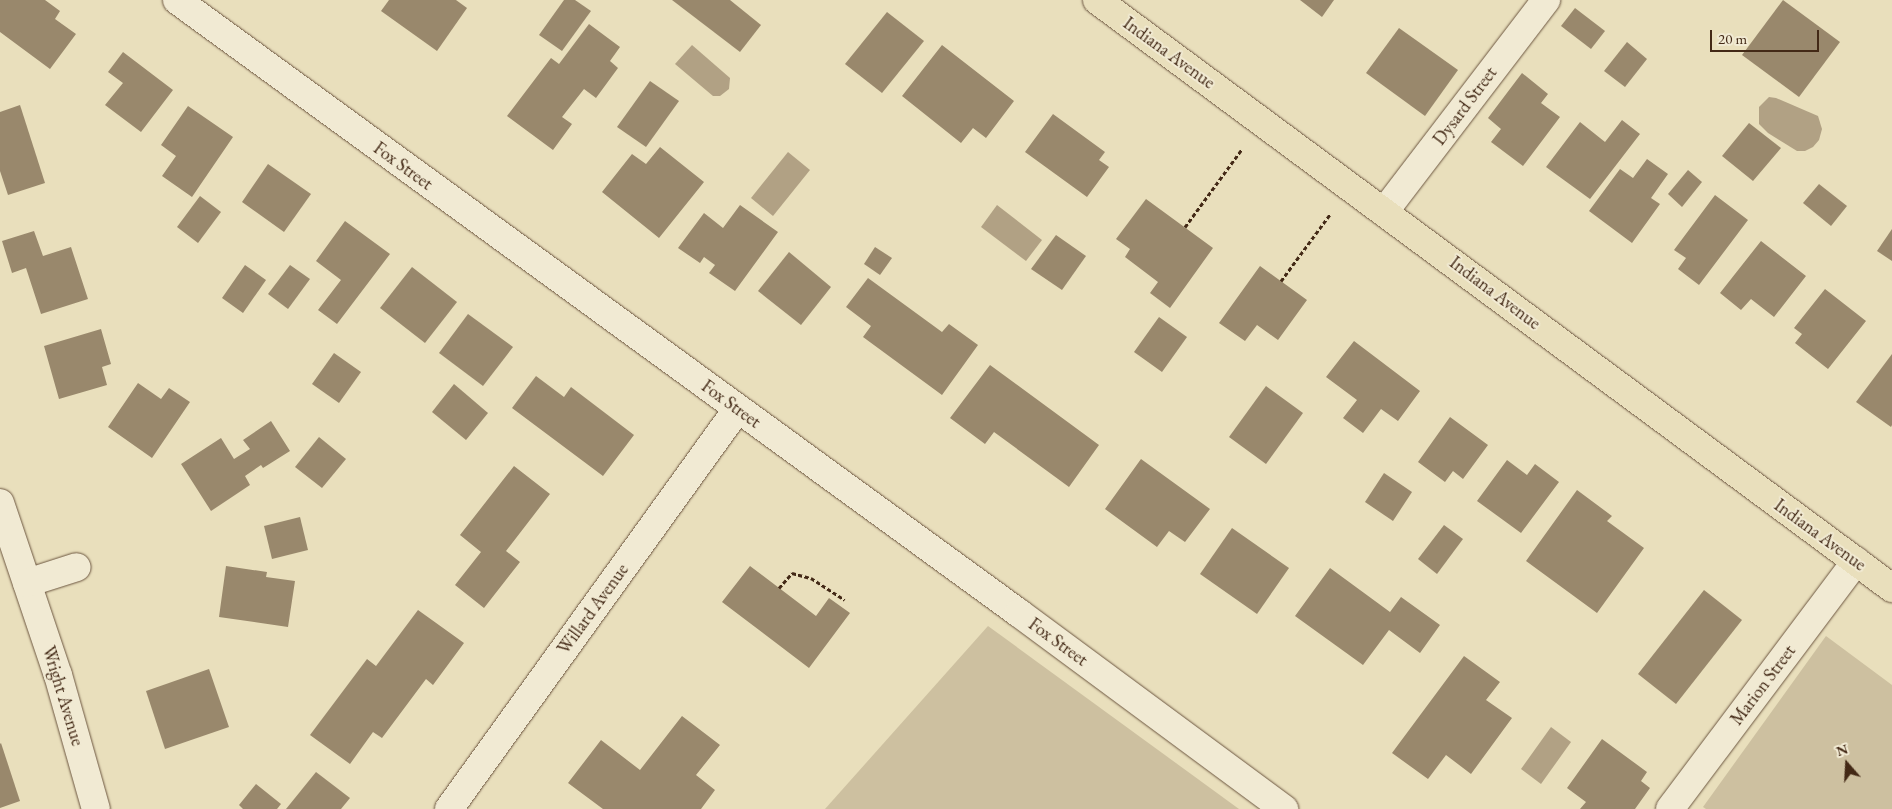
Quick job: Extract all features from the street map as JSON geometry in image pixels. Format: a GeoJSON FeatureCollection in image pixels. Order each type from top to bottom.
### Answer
{"type":"FeatureCollection","features":[{"type":"Feature","properties":{"kind":"main road","name":"Indiana Avenue"},"geometry":{"type":"LineString","coordinates":[[1096,0],[1892,588]]}},
{"type":"Feature","properties":{"kind":"street","name":"Fox Street"},"geometry":{"type":"LineString","coordinates":[[177,0],[1019,613],[1284,809]]}},
{"type":"Feature","properties":{"kind":"street","name":"Dysard Street"},"geometry":{"type":"LineString","coordinates":[[1384,212],[1546,0]]}},
{"type":"Feature","properties":{"kind":"street","name":"Willard Avenue"},"geometry":{"type":"LineString","coordinates":[[450,809],[737,409]]}},
{"type":"Feature","properties":{"kind":"street","name":"Wright Avenue"},"geometry":{"type":"LineString","coordinates":[[0,503],[58,675],[96,809]]}},
{"type":"Feature","properties":{"kind":"street","name":"Marion Street"},"geometry":{"type":"LineString","coordinates":[[1670,809],[1856,561]]}},
{"type":"Feature","properties":{"kind":"street"},"geometry":{"type":"LineString","coordinates":[[27,583],[77,567]]}},
{"type":"Feature","properties":{"kind":"path"},"geometry":{"type":"LineString","coordinates":[[1185,227],[1262,122]]}},
{"type":"Feature","properties":{"kind":"path"},"geometry":{"type":"LineString","coordinates":[[1281,281],[1350,187]]}},
{"type":"Feature","properties":{"kind":"path"},"geometry":{"type":"LineString","coordinates":[[779,588],[792,573],[811,578],[845,600]]}},
{"type":"Feature","properties":{"kind":"shaded area"},"geometry":{"type":"Polygon","coordinates":[[[692,45],[730,78],[729,89],[720,96],[713,96],[675,64],[692,45]]]}},
{"type":"Feature","properties":{"kind":"shaded area"},"geometry":{"type":"Polygon","coordinates":[[[1769,97],[1776,98],[1818,116],[1822,129],[1819,140],[1813,147],[1805,151],[1797,151],[1768,133],[1759,124],[1759,107],[1769,97]]]}},
{"type":"Feature","properties":{"kind":"shaded area"},"geometry":{"type":"Polygon","coordinates":[[[788,152],[810,170],[773,216],[751,198],[788,152]]]}},
{"type":"Feature","properties":{"kind":"shaded area"},"geometry":{"type":"Polygon","coordinates":[[[997,205],[1042,240],[1026,261],[981,227],[997,205]]]}},
{"type":"Feature","properties":{"kind":"shaded area"},"geometry":{"type":"Polygon","coordinates":[[[988,626],[1239,809],[825,809],[988,626]]]}},
{"type":"Feature","properties":{"kind":"shaded area"},"geometry":{"type":"Polygon","coordinates":[[[1826,636],[1892,685],[1892,809],[1706,809],[1703,807],[1826,636]]]}},
{"type":"Feature","properties":{"kind":"shaded area"},"geometry":{"type":"Polygon","coordinates":[[[1551,727],[1571,742],[1541,784],[1521,769],[1551,727]]]}},
{"type":"Feature","properties":{"kind":"building"},"geometry":{"type":"Polygon","coordinates":[[[0,0],[45,0],[60,11],[55,19],[76,34],[50,69],[0,32],[0,0]]]}},
{"type":"Feature","properties":{"kind":"building"},"geometry":{"type":"Polygon","coordinates":[[[389,0],[456,0],[467,8],[437,51],[381,11],[389,0]]]}},
{"type":"Feature","properties":{"kind":"building"},"geometry":{"type":"Polygon","coordinates":[[[564,0],[575,0],[591,11],[562,51],[539,35],[564,0]]]}},
{"type":"Feature","properties":{"kind":"building"},"geometry":{"type":"Polygon","coordinates":[[[672,0],[730,0],[761,25],[740,52],[672,0]]]}},
{"type":"Feature","properties":{"kind":"building"},"geometry":{"type":"Polygon","coordinates":[[[1300,0],[1334,0],[1322,17],[1300,0]]]}},
{"type":"Feature","properties":{"kind":"building"},"geometry":{"type":"Polygon","coordinates":[[[1783,0],[1840,42],[1799,97],[1742,55],[1783,0]]]}},
{"type":"Feature","properties":{"kind":"building"},"geometry":{"type":"Polygon","coordinates":[[[1575,8],[1605,31],[1591,49],[1561,26],[1575,8]]]}},
{"type":"Feature","properties":{"kind":"building"},"geometry":{"type":"Polygon","coordinates":[[[887,12],[924,41],[882,93],[845,64],[887,12]]]}},
{"type":"Feature","properties":{"kind":"building"},"geometry":{"type":"Polygon","coordinates":[[[589,24],[620,47],[610,61],[618,68],[596,98],[584,89],[562,117],[572,124],[553,150],[507,116],[551,58],[559,64],[589,24]]]}},
{"type":"Feature","properties":{"kind":"building"},"geometry":{"type":"Polygon","coordinates":[[[1399,28],[1458,70],[1425,116],[1366,73],[1399,28]]]}},
{"type":"Feature","properties":{"kind":"building"},"geometry":{"type":"Polygon","coordinates":[[[1627,42],[1647,59],[1625,87],[1604,71],[1627,42]]]}},
{"type":"Feature","properties":{"kind":"building"},"geometry":{"type":"Polygon","coordinates":[[[942,45],[1014,101],[986,138],[973,128],[961,143],[902,96],[942,45]]]}},
{"type":"Feature","properties":{"kind":"building"},"geometry":{"type":"Polygon","coordinates":[[[123,52],[173,90],[141,132],[105,105],[123,83],[108,72],[123,52]]]}},
{"type":"Feature","properties":{"kind":"building"},"geometry":{"type":"Polygon","coordinates":[[[1522,73],[1548,94],[1541,103],[1560,117],[1523,166],[1491,142],[1501,129],[1488,118],[1522,73]]]}},
{"type":"Feature","properties":{"kind":"building"},"geometry":{"type":"Polygon","coordinates":[[[650,81],[679,101],[646,147],[617,127],[650,81]]]}},
{"type":"Feature","properties":{"kind":"building"},"geometry":{"type":"Polygon","coordinates":[[[20,105],[45,183],[8,195],[0,171],[0,112],[20,105]]]}},
{"type":"Feature","properties":{"kind":"building"},"geometry":{"type":"Polygon","coordinates":[[[188,106],[233,137],[192,197],[162,176],[176,156],[161,145],[188,106]]]}},
{"type":"Feature","properties":{"kind":"building"},"geometry":{"type":"Polygon","coordinates":[[[1053,114],[1105,152],[1099,160],[1109,167],[1087,197],[1025,152],[1053,114]]]}},
{"type":"Feature","properties":{"kind":"building"},"geometry":{"type":"Polygon","coordinates":[[[1622,120],[1640,134],[1590,199],[1546,167],[1580,122],[1605,142],[1622,120]]]}},
{"type":"Feature","properties":{"kind":"building"},"geometry":{"type":"Polygon","coordinates":[[[1749,123],[1781,148],[1753,181],[1722,156],[1749,123]]]}},
{"type":"Feature","properties":{"kind":"building"},"geometry":{"type":"Polygon","coordinates":[[[660,147],[704,182],[659,238],[602,192],[632,154],[646,164],[660,147]]]}},
{"type":"Feature","properties":{"kind":"building"},"geometry":{"type":"Polygon","coordinates":[[[1647,159],[1668,174],[1651,198],[1660,204],[1632,243],[1589,211],[1620,169],[1633,178],[1647,159]]]}},
{"type":"Feature","properties":{"kind":"building"},"geometry":{"type":"Polygon","coordinates":[[[268,164],[311,194],[284,232],[242,202],[268,164]]]}},
{"type":"Feature","properties":{"kind":"building"},"geometry":{"type":"Polygon","coordinates":[[[1688,170],[1702,182],[1682,207],[1668,194],[1688,170]]]}},
{"type":"Feature","properties":{"kind":"building"},"geometry":{"type":"Polygon","coordinates":[[[1819,184],[1847,206],[1831,226],[1803,203],[1819,184]]]}},
{"type":"Feature","properties":{"kind":"building"},"geometry":{"type":"Polygon","coordinates":[[[1715,195],[1748,220],[1699,285],[1678,269],[1686,258],[1674,250],[1715,195]]]}},
{"type":"Feature","properties":{"kind":"building"},"geometry":{"type":"Polygon","coordinates":[[[200,196],[221,212],[198,243],[177,227],[200,196]]]}},
{"type":"Feature","properties":{"kind":"building"},"geometry":{"type":"Polygon","coordinates":[[[1146,199],[1213,248],[1170,308],[1150,293],[1158,282],[1125,257],[1130,249],[1116,239],[1146,199]]]}},
{"type":"Feature","properties":{"kind":"building"},"geometry":{"type":"Polygon","coordinates":[[[740,205],[778,232],[735,291],[709,273],[715,265],[704,257],[700,263],[678,248],[704,213],[723,228],[740,205]]]}},
{"type":"Feature","properties":{"kind":"building"},"geometry":{"type":"Polygon","coordinates":[[[345,221],[390,254],[337,324],[318,310],[341,280],[316,261],[345,221]]]}},
{"type":"Feature","properties":{"kind":"building"},"geometry":{"type":"Polygon","coordinates":[[[1892,229],[1892,261],[1877,251],[1892,229]]]}},
{"type":"Feature","properties":{"kind":"building"},"geometry":{"type":"Polygon","coordinates":[[[34,231],[43,256],[71,247],[88,299],[41,314],[26,268],[12,273],[2,241],[34,231]]]}},
{"type":"Feature","properties":{"kind":"building"},"geometry":{"type":"Polygon","coordinates":[[[1056,235],[1086,256],[1062,290],[1031,269],[1056,235]]]}},
{"type":"Feature","properties":{"kind":"building"},"geometry":{"type":"Polygon","coordinates":[[[1761,241],[1806,276],[1774,317],[1751,299],[1741,310],[1720,293],[1761,241]]]}},
{"type":"Feature","properties":{"kind":"building"},"geometry":{"type":"Polygon","coordinates":[[[875,247],[892,258],[880,275],[864,264],[875,247]]]}},
{"type":"Feature","properties":{"kind":"building"},"geometry":{"type":"Polygon","coordinates":[[[789,252],[831,287],[801,325],[758,291],[789,252]]]}},
{"type":"Feature","properties":{"kind":"building"},"geometry":{"type":"Polygon","coordinates":[[[245,265],[266,280],[243,313],[222,298],[245,265]]]}},
{"type":"Feature","properties":{"kind":"building"},"geometry":{"type":"Polygon","coordinates":[[[290,265],[310,279],[288,309],[268,294],[290,265]]]}},
{"type":"Feature","properties":{"kind":"building"},"geometry":{"type":"Polygon","coordinates":[[[1260,266],[1307,300],[1278,340],[1257,325],[1245,341],[1219,323],[1260,266]]]}},
{"type":"Feature","properties":{"kind":"building"},"geometry":{"type":"Polygon","coordinates":[[[412,267],[457,302],[425,343],[380,308],[412,267]]]}},
{"type":"Feature","properties":{"kind":"building"},"geometry":{"type":"Polygon","coordinates":[[[868,278],[942,332],[949,324],[978,345],[942,395],[863,337],[871,326],[846,307],[868,278]]]}},
{"type":"Feature","properties":{"kind":"building"},"geometry":{"type":"Polygon","coordinates":[[[1825,289],[1866,321],[1828,369],[1795,343],[1802,334],[1794,328],[1825,289]]]}},
{"type":"Feature","properties":{"kind":"building"},"geometry":{"type":"Polygon","coordinates":[[[468,314],[513,347],[483,386],[439,353],[468,314]]]}},
{"type":"Feature","properties":{"kind":"building"},"geometry":{"type":"Polygon","coordinates":[[[1159,317],[1187,337],[1162,372],[1134,352],[1159,317]]]}},
{"type":"Feature","properties":{"kind":"building"},"geometry":{"type":"Polygon","coordinates":[[[101,329],[111,364],[102,367],[107,385],[59,399],[44,346],[101,329]]]}},
{"type":"Feature","properties":{"kind":"building"},"geometry":{"type":"Polygon","coordinates":[[[1354,341],[1420,391],[1398,421],[1381,409],[1363,433],[1343,418],[1357,400],[1326,377],[1354,341]]]}},
{"type":"Feature","properties":{"kind":"building"},"geometry":{"type":"Polygon","coordinates":[[[334,353],[361,372],[339,403],[312,384],[334,353]]]}},
{"type":"Feature","properties":{"kind":"building"},"geometry":{"type":"Polygon","coordinates":[[[1892,354],[1892,425],[1891,427],[1856,402],[1892,354]]]}},
{"type":"Feature","properties":{"kind":"building"},"geometry":{"type":"Polygon","coordinates":[[[990,365],[1099,445],[1069,487],[994,432],[985,444],[950,418],[990,365]]]}},
{"type":"Feature","properties":{"kind":"building"},"geometry":{"type":"Polygon","coordinates":[[[536,376],[564,397],[571,387],[634,435],[603,476],[512,408],[536,376]]]}},
{"type":"Feature","properties":{"kind":"building"},"geometry":{"type":"Polygon","coordinates":[[[138,383],[161,399],[169,388],[190,402],[152,458],[108,427],[138,383]]]}},
{"type":"Feature","properties":{"kind":"building"},"geometry":{"type":"Polygon","coordinates":[[[454,384],[488,413],[466,440],[432,412],[454,384]]]}},
{"type":"Feature","properties":{"kind":"building"},"geometry":{"type":"Polygon","coordinates":[[[1266,386],[1303,413],[1266,464],[1229,437],[1266,386]]]}},
{"type":"Feature","properties":{"kind":"building"},"geometry":{"type":"Polygon","coordinates":[[[1450,417],[1488,445],[1463,479],[1453,471],[1445,482],[1418,462],[1450,417]]]}},
{"type":"Feature","properties":{"kind":"building"},"geometry":{"type":"Polygon","coordinates":[[[271,421],[290,451],[263,468],[261,465],[245,476],[250,485],[211,511],[181,464],[221,438],[234,459],[250,449],[243,440],[271,421]]]}},
{"type":"Feature","properties":{"kind":"building"},"geometry":{"type":"Polygon","coordinates":[[[319,437],[346,459],[322,488],[295,467],[319,437]]]}},
{"type":"Feature","properties":{"kind":"building"},"geometry":{"type":"Polygon","coordinates":[[[1141,459],[1210,509],[1185,542],[1169,531],[1157,547],[1105,509],[1141,459]]]}},
{"type":"Feature","properties":{"kind":"building"},"geometry":{"type":"Polygon","coordinates":[[[1507,460],[1527,475],[1535,464],[1559,482],[1521,533],[1477,501],[1507,460]]]}},
{"type":"Feature","properties":{"kind":"building"},"geometry":{"type":"Polygon","coordinates":[[[514,466],[550,494],[506,551],[520,562],[484,608],[455,585],[481,552],[460,535],[514,466]]]}},
{"type":"Feature","properties":{"kind":"building"},"geometry":{"type":"Polygon","coordinates":[[[1384,473],[1412,492],[1393,521],[1365,502],[1384,473]]]}},
{"type":"Feature","properties":{"kind":"building"},"geometry":{"type":"Polygon","coordinates":[[[1577,490],[1612,516],[1607,521],[1644,548],[1597,613],[1526,561],[1577,490]]]}},
{"type":"Feature","properties":{"kind":"building"},"geometry":{"type":"Polygon","coordinates":[[[300,517],[308,550],[272,559],[264,526],[300,517]]]}},
{"type":"Feature","properties":{"kind":"building"},"geometry":{"type":"Polygon","coordinates":[[[1444,525],[1463,539],[1437,574],[1418,559],[1444,525]]]}},
{"type":"Feature","properties":{"kind":"building"},"geometry":{"type":"Polygon","coordinates":[[[1232,528],[1289,568],[1257,614],[1200,574],[1232,528]]]}},
{"type":"Feature","properties":{"kind":"building"},"geometry":{"type":"Polygon","coordinates":[[[226,566],[267,572],[266,577],[295,581],[288,627],[219,617],[226,566]]]}},
{"type":"Feature","properties":{"kind":"building"},"geometry":{"type":"Polygon","coordinates":[[[750,566],[816,616],[829,598],[850,613],[809,668],[722,602],[750,566]]]}},
{"type":"Feature","properties":{"kind":"building"},"geometry":{"type":"Polygon","coordinates":[[[1330,568],[1390,612],[1401,597],[1440,625],[1420,653],[1389,630],[1363,665],[1295,616],[1330,568]]]}},
{"type":"Feature","properties":{"kind":"building"},"geometry":{"type":"Polygon","coordinates":[[[1704,590],[1742,620],[1676,704],[1638,674],[1704,590]]]}},
{"type":"Feature","properties":{"kind":"building"},"geometry":{"type":"Polygon","coordinates":[[[418,610],[464,643],[433,685],[426,679],[382,738],[373,732],[350,764],[310,735],[367,659],[376,666],[418,610]]]}},
{"type":"Feature","properties":{"kind":"building"},"geometry":{"type":"Polygon","coordinates":[[[1464,656],[1500,682],[1486,700],[1512,718],[1471,774],[1446,755],[1428,779],[1392,753],[1464,656]]]}},
{"type":"Feature","properties":{"kind":"building"},"geometry":{"type":"Polygon","coordinates":[[[209,669],[229,727],[165,749],[146,691],[209,669]]]}},
{"type":"Feature","properties":{"kind":"building"},"geometry":{"type":"Polygon","coordinates":[[[682,716],[720,745],[696,775],[715,790],[701,809],[603,809],[568,783],[601,740],[640,770],[682,716]]]}},
{"type":"Feature","properties":{"kind":"building"},"geometry":{"type":"Polygon","coordinates":[[[1602,739],[1647,772],[1641,781],[1650,788],[1635,809],[1580,809],[1586,802],[1567,788],[1602,739]]]}},
{"type":"Feature","properties":{"kind":"building"},"geometry":{"type":"Polygon","coordinates":[[[0,744],[20,801],[0,808],[0,744]]]}},
{"type":"Feature","properties":{"kind":"building"},"geometry":{"type":"Polygon","coordinates":[[[316,772],[350,798],[341,809],[286,809],[316,772]]]}},
{"type":"Feature","properties":{"kind":"building"},"geometry":{"type":"Polygon","coordinates":[[[256,784],[281,804],[277,809],[243,809],[239,805],[256,784]]]}}]}
